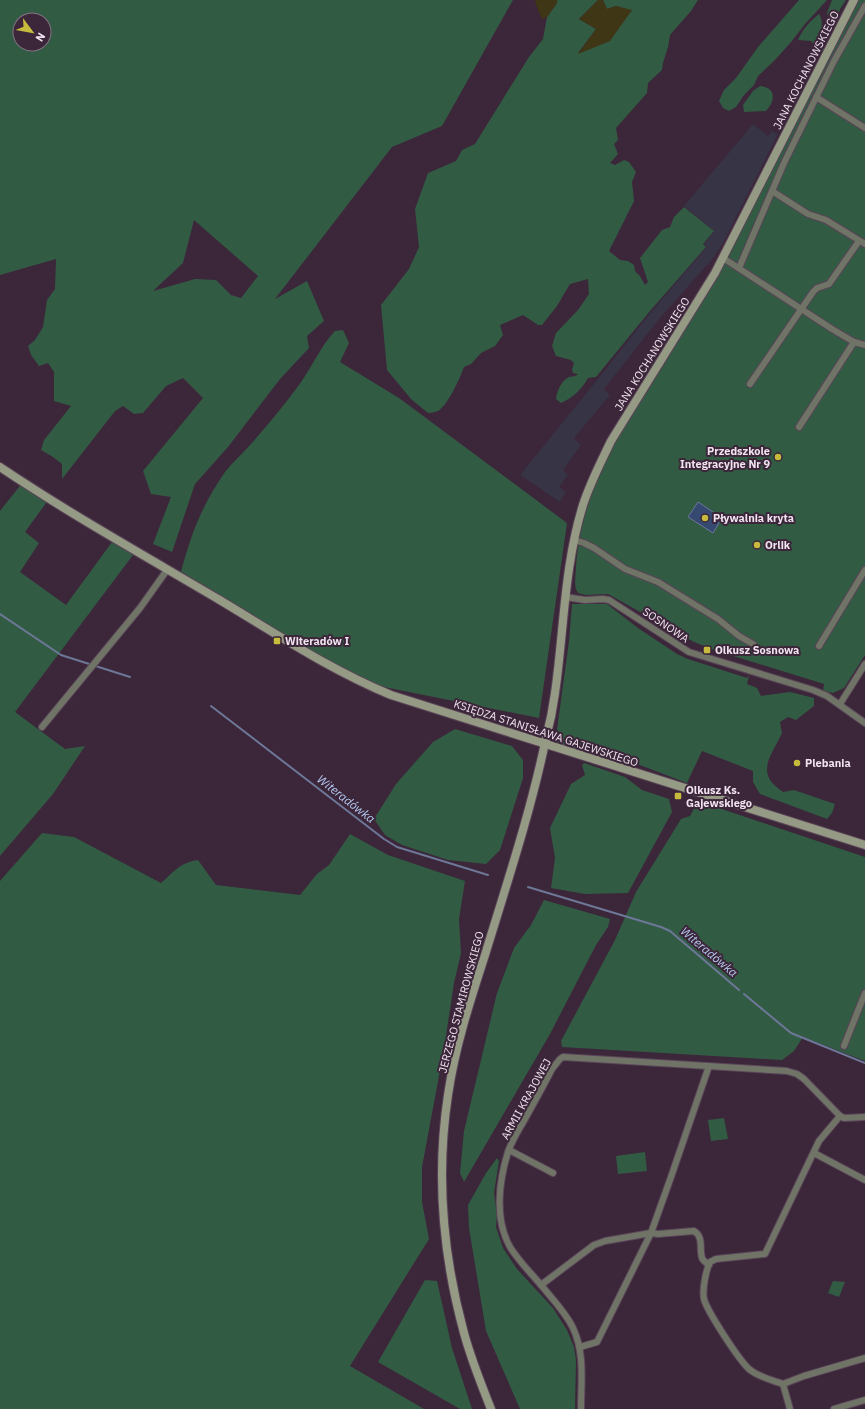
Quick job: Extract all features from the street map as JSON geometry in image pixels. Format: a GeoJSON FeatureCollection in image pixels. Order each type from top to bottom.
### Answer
{"type":"FeatureCollection","features":[{"type":"Feature","properties":{"kind":"main road","name":"JANA KOCHANOWSKIEGO"},"geometry":{"type":"LineString","coordinates":[[545,744],[555,696],[565,597],[574,540],[583,506],[590,487],[608,447],[715,273],[854,0]]}},
{"type":"Feature","properties":{"kind":"main road","name":"KSIĘDZA STANISŁAWA GAJEWSKIEGO"},"geometry":{"type":"LineString","coordinates":[[0,467],[167,570],[329,666],[390,696],[865,845]]}},
{"type":"Feature","properties":{"kind":"main road","name":"JERZEGO STAMIROWSKIEGO"},"geometry":{"type":"LineString","coordinates":[[491,1409],[478,1376],[464,1333],[454,1292],[444,1228],[442,1171],[444,1128],[448,1093],[456,1054],[470,1001],[535,786],[545,744]]}},
{"type":"Feature","properties":{"kind":"street","name":"JANA KOCHANOWSKIEGO"},"geometry":{"type":"LineString","coordinates":[[739,268],[784,163],[816,97],[858,16],[865,6]]}},
{"type":"Feature","properties":{"kind":"street"},"geometry":{"type":"LineString","coordinates":[[858,16],[865,20]]}},
{"type":"Feature","properties":{"kind":"street"},"geometry":{"type":"LineString","coordinates":[[816,97],[865,128]]}},
{"type":"Feature","properties":{"kind":"street"},"geometry":{"type":"LineString","coordinates":[[750,384],[813,292],[817,288],[829,284],[862,242],[826,220],[808,214],[772,191]]}},
{"type":"Feature","properties":{"kind":"street"},"geometry":{"type":"LineString","coordinates":[[723,258],[854,342],[865,345]]}},
{"type":"Feature","properties":{"kind":"street"},"geometry":{"type":"LineString","coordinates":[[799,427],[854,342]]}},
{"type":"Feature","properties":{"kind":"street"},"geometry":{"type":"LineString","coordinates":[[574,540],[594,548],[625,569],[658,582],[718,619],[739,636],[753,644]]}},
{"type":"Feature","properties":{"kind":"street"},"geometry":{"type":"LineString","coordinates":[[42,727],[140,608],[167,570]]}},
{"type":"Feature","properties":{"kind":"street"},"geometry":{"type":"LineString","coordinates":[[819,646],[865,570]]}},
{"type":"Feature","properties":{"kind":"street","name":"SOSNOWA"},"geometry":{"type":"LineString","coordinates":[[565,597],[585,600],[609,600],[689,652],[813,690],[840,704],[865,723]]}},
{"type":"Feature","properties":{"kind":"street"},"geometry":{"type":"LineString","coordinates":[[840,704],[865,664]]}},
{"type":"Feature","properties":{"kind":"street"},"geometry":{"type":"LineString","coordinates":[[844,1046],[865,993]]}},
{"type":"Feature","properties":{"kind":"street","name":"ARMII KRAJOWEJ"},"geometry":{"type":"LineString","coordinates":[[581,1409],[580,1346],[573,1328],[557,1304],[514,1253],[503,1231],[500,1210],[502,1175],[509,1150],[515,1136],[552,1069],[560,1059],[564,1057],[775,1069],[787,1071],[797,1074],[808,1083],[840,1116]]}},
{"type":"Feature","properties":{"kind":"street"},"geometry":{"type":"LineString","coordinates":[[580,1346],[596,1342],[599,1338],[651,1233],[709,1066]]}},
{"type":"Feature","properties":{"kind":"street"},"geometry":{"type":"LineString","coordinates":[[865,1117],[844,1118],[840,1116],[820,1141],[765,1254],[716,1259],[710,1262],[704,1294],[707,1308],[712,1316],[750,1369],[762,1376],[783,1384],[804,1376],[865,1358]]}},
{"type":"Feature","properties":{"kind":"street"},"geometry":{"type":"LineString","coordinates":[[509,1150],[553,1173]]}},
{"type":"Feature","properties":{"kind":"street"},"geometry":{"type":"LineString","coordinates":[[814,1153],[865,1180]]}},
{"type":"Feature","properties":{"kind":"street"},"geometry":{"type":"LineString","coordinates":[[541,1285],[594,1245],[606,1240],[651,1233],[658,1234],[694,1231],[700,1237],[703,1259],[709,1265]]}},
{"type":"Feature","properties":{"kind":"street"},"geometry":{"type":"LineString","coordinates":[[783,1384],[790,1409]]}},
{"type":"Feature","properties":{"kind":"street"},"geometry":{"type":"LineString","coordinates":[[834,1409],[865,1400]]}},
{"type":"Feature","properties":{"kind":"shaded area"},"geometry":{"type":"Polygon","coordinates":[[[753,124],[768,136],[772,131],[778,134],[722,245],[715,256],[660,318],[604,389],[610,395],[574,438],[581,445],[563,470],[568,475],[559,487],[566,492],[560,502],[520,475],[651,312],[707,247],[704,244],[714,231],[684,206],[753,124]]]}},
{"type":"Feature","properties":{"kind":"green space"},"geometry":{"type":"Polygon","coordinates":[[[0,0],[513,0],[442,126],[392,147],[275,299],[307,281],[324,321],[307,336],[309,348],[280,379],[228,447],[195,484],[172,552],[153,544],[171,497],[151,494],[143,471],[203,398],[183,378],[166,386],[143,413],[134,414],[123,406],[115,411],[62,479],[62,464],[41,450],[44,440],[71,406],[54,401],[54,372],[48,363],[39,366],[31,355],[28,346],[35,340],[43,327],[47,300],[55,289],[56,259],[0,275],[0,0]],[[194,220],[183,263],[153,291],[195,279],[216,280],[231,295],[241,298],[258,276],[194,220]]]}},
{"type":"Feature","properties":{"kind":"green space"},"geometry":{"type":"Polygon","coordinates":[[[557,0],[598,0],[579,19],[596,29],[578,53],[632,11],[616,6],[607,9],[603,0],[698,0],[691,11],[670,35],[662,70],[648,83],[647,93],[616,128],[618,140],[614,144],[618,154],[610,163],[615,165],[624,160],[629,162],[636,172],[632,182],[634,201],[609,251],[620,260],[628,261],[634,265],[635,271],[645,285],[648,282],[640,258],[662,230],[670,227],[674,217],[684,207],[714,231],[703,244],[706,247],[650,311],[596,377],[588,378],[580,390],[570,398],[561,403],[556,399],[558,390],[564,381],[569,377],[578,374],[573,373],[572,370],[574,363],[571,360],[556,356],[552,346],[556,333],[578,310],[589,294],[588,279],[570,284],[557,306],[542,325],[538,325],[523,315],[500,325],[503,335],[495,346],[481,353],[471,364],[464,367],[457,384],[446,403],[438,411],[428,413],[411,399],[387,370],[381,305],[409,269],[419,247],[415,209],[428,173],[456,161],[462,150],[475,144],[529,57],[543,39],[547,17],[557,3],[557,0]]]}},
{"type":"Feature","properties":{"kind":"green space"},"geometry":{"type":"Polygon","coordinates":[[[799,0],[827,0],[774,61],[758,76],[754,85],[744,95],[736,107],[729,111],[723,108],[719,101],[724,90],[736,78],[758,47],[799,0]]]}},
{"type":"Feature","properties":{"kind":"green space"},"geometry":{"type":"Polygon","coordinates":[[[832,0],[846,0],[840,9],[837,23],[834,25],[831,24],[827,13],[832,0]]]}},
{"type":"Feature","properties":{"kind":"green space"},"geometry":{"type":"Polygon","coordinates":[[[858,0],[865,0],[865,655],[844,688],[833,693],[823,691],[824,684],[714,650],[694,642],[608,594],[586,595],[578,593],[576,590],[575,580],[578,549],[584,518],[600,473],[614,443],[722,268],[858,0]]]}},
{"type":"Feature","properties":{"kind":"green space"},"geometry":{"type":"Polygon","coordinates":[[[819,14],[824,47],[817,57],[814,54],[816,46],[811,41],[798,40],[802,32],[819,14]]]}},
{"type":"Feature","properties":{"kind":"green space"},"geometry":{"type":"Polygon","coordinates":[[[760,86],[766,87],[772,92],[773,99],[769,107],[766,111],[744,112],[743,105],[753,91],[760,86]]]}},
{"type":"Feature","properties":{"kind":"green space"},"geometry":{"type":"Polygon","coordinates":[[[343,330],[349,343],[340,362],[399,398],[567,523],[539,718],[369,684],[330,664],[181,572],[198,520],[210,496],[225,472],[285,403],[301,382],[329,338],[335,331],[343,330]]]}},
{"type":"Feature","properties":{"kind":"green space"},"geometry":{"type":"Polygon","coordinates":[[[23,482],[49,499],[25,532],[39,543],[20,572],[66,605],[115,538],[136,551],[15,712],[65,749],[85,746],[53,794],[0,856],[0,511],[23,482]]]}},
{"type":"Feature","properties":{"kind":"green space"},"geometry":{"type":"Polygon","coordinates":[[[572,604],[607,604],[638,628],[677,654],[747,678],[749,675],[747,684],[757,688],[761,696],[790,692],[814,698],[814,706],[796,720],[788,717],[780,722],[782,733],[770,757],[767,771],[769,778],[774,785],[783,792],[794,790],[835,804],[832,813],[827,819],[760,794],[753,782],[753,771],[702,751],[687,783],[611,754],[589,750],[590,753],[559,744],[556,737],[569,641],[572,604]]]}},
{"type":"Feature","properties":{"kind":"green space"},"geometry":{"type":"Polygon","coordinates":[[[455,729],[512,746],[523,760],[523,778],[500,850],[486,864],[448,860],[402,845],[385,835],[374,819],[396,784],[433,742],[455,729]]]}},
{"type":"Feature","properties":{"kind":"green space"},"geometry":{"type":"Polygon","coordinates":[[[584,763],[625,777],[642,790],[669,799],[672,812],[628,893],[585,894],[551,888],[555,858],[550,828],[571,784],[585,775],[582,765],[584,763]]]}},
{"type":"Feature","properties":{"kind":"green space"},"geometry":{"type":"Polygon","coordinates":[[[698,801],[865,857],[865,1061],[803,1037],[794,1051],[782,1060],[562,1047],[561,1041],[615,940],[636,892],[681,819],[690,816],[698,801]]]}},
{"type":"Feature","properties":{"kind":"green space"},"geometry":{"type":"Polygon","coordinates":[[[42,833],[74,837],[161,883],[182,865],[198,860],[216,885],[300,895],[317,874],[329,865],[350,834],[388,855],[465,881],[459,919],[461,953],[454,983],[444,1049],[422,1167],[422,1202],[429,1239],[350,1366],[424,1409],[0,1409],[0,881],[42,833]]]}},
{"type":"Feature","properties":{"kind":"green space"},"geometry":{"type":"Polygon","coordinates":[[[544,900],[610,919],[608,927],[596,945],[550,1034],[464,1182],[460,1173],[464,1131],[497,993],[514,948],[531,925],[544,900]]]}},
{"type":"Feature","properties":{"kind":"green space"},"geometry":{"type":"Polygon","coordinates":[[[724,1118],[728,1139],[711,1141],[708,1120],[724,1118]]]}},
{"type":"Feature","properties":{"kind":"green space"},"geometry":{"type":"Polygon","coordinates":[[[645,1152],[647,1171],[618,1174],[616,1156],[645,1152]]]}},
{"type":"Feature","properties":{"kind":"green space"},"geometry":{"type":"Polygon","coordinates":[[[497,1158],[499,1161],[494,1193],[497,1215],[496,1227],[503,1248],[517,1269],[553,1308],[567,1330],[574,1347],[576,1360],[575,1409],[520,1409],[486,1331],[469,1228],[468,1205],[486,1173],[497,1158]]]}},
{"type":"Feature","properties":{"kind":"green space"},"geometry":{"type":"Polygon","coordinates":[[[425,1280],[437,1281],[452,1348],[472,1409],[460,1409],[378,1362],[425,1280]]]}},
{"type":"Feature","properties":{"kind":"green space"},"geometry":{"type":"Polygon","coordinates":[[[833,1281],[845,1282],[839,1297],[828,1293],[833,1281]]]}},
{"type":"Feature","properties":{"kind":"sand"},"geometry":{"type":"Polygon","coordinates":[[[536,0],[557,0],[557,3],[547,17],[542,19],[535,2],[536,0]]]}},
{"type":"Feature","properties":{"kind":"sand"},"geometry":{"type":"Polygon","coordinates":[[[598,0],[603,0],[607,9],[616,6],[632,10],[610,41],[578,54],[596,29],[579,19],[598,0]]]}},
{"type":"Feature","properties":{"kind":"water","name":"Pływalnia kryta"},"geometry":{"type":"Polygon","coordinates":[[[698,502],[722,518],[713,533],[688,517],[698,502]]]}},
{"type":"Feature","properties":{"kind":"waterway","name":"Witeradówka"},"geometry":{"type":"LineString","coordinates":[[0,614],[61,655],[130,677]]}},
{"type":"Feature","properties":{"kind":"waterway","name":"Witeradówka"},"geometry":{"type":"LineString","coordinates":[[211,706],[384,839],[397,847],[488,875]]}},
{"type":"Feature","properties":{"kind":"waterway","name":"Witeradówka"},"geometry":{"type":"LineString","coordinates":[[528,887],[670,931],[739,990]]}},
{"type":"Feature","properties":{"kind":"waterway","name":"Witeradówka"},"geometry":{"type":"LineString","coordinates":[[744,994],[791,1033],[865,1063]]}},
{"type":"Feature","properties":{"kind":"place","name":"Przedszkole Integracyjne Nr 9"},"geometry":{"type":"Point","coordinates":[778,457]}},
{"type":"Feature","properties":{"kind":"place","name":"Pływalnia kryta"},"geometry":{"type":"Point","coordinates":[705,518]}},
{"type":"Feature","properties":{"kind":"place","name":"Orlik"},"geometry":{"type":"Point","coordinates":[757,545]}},
{"type":"Feature","properties":{"kind":"place","name":"Witeradów I"},"geometry":{"type":"Point","coordinates":[277,641]}},
{"type":"Feature","properties":{"kind":"place","name":"Olkusz Sosnowa"},"geometry":{"type":"Point","coordinates":[707,650]}},
{"type":"Feature","properties":{"kind":"place","name":"Plebania"},"geometry":{"type":"Point","coordinates":[797,763]}},
{"type":"Feature","properties":{"kind":"place","name":"Olkusz Ks. Gajewskiego"},"geometry":{"type":"Point","coordinates":[678,796]}}]}
